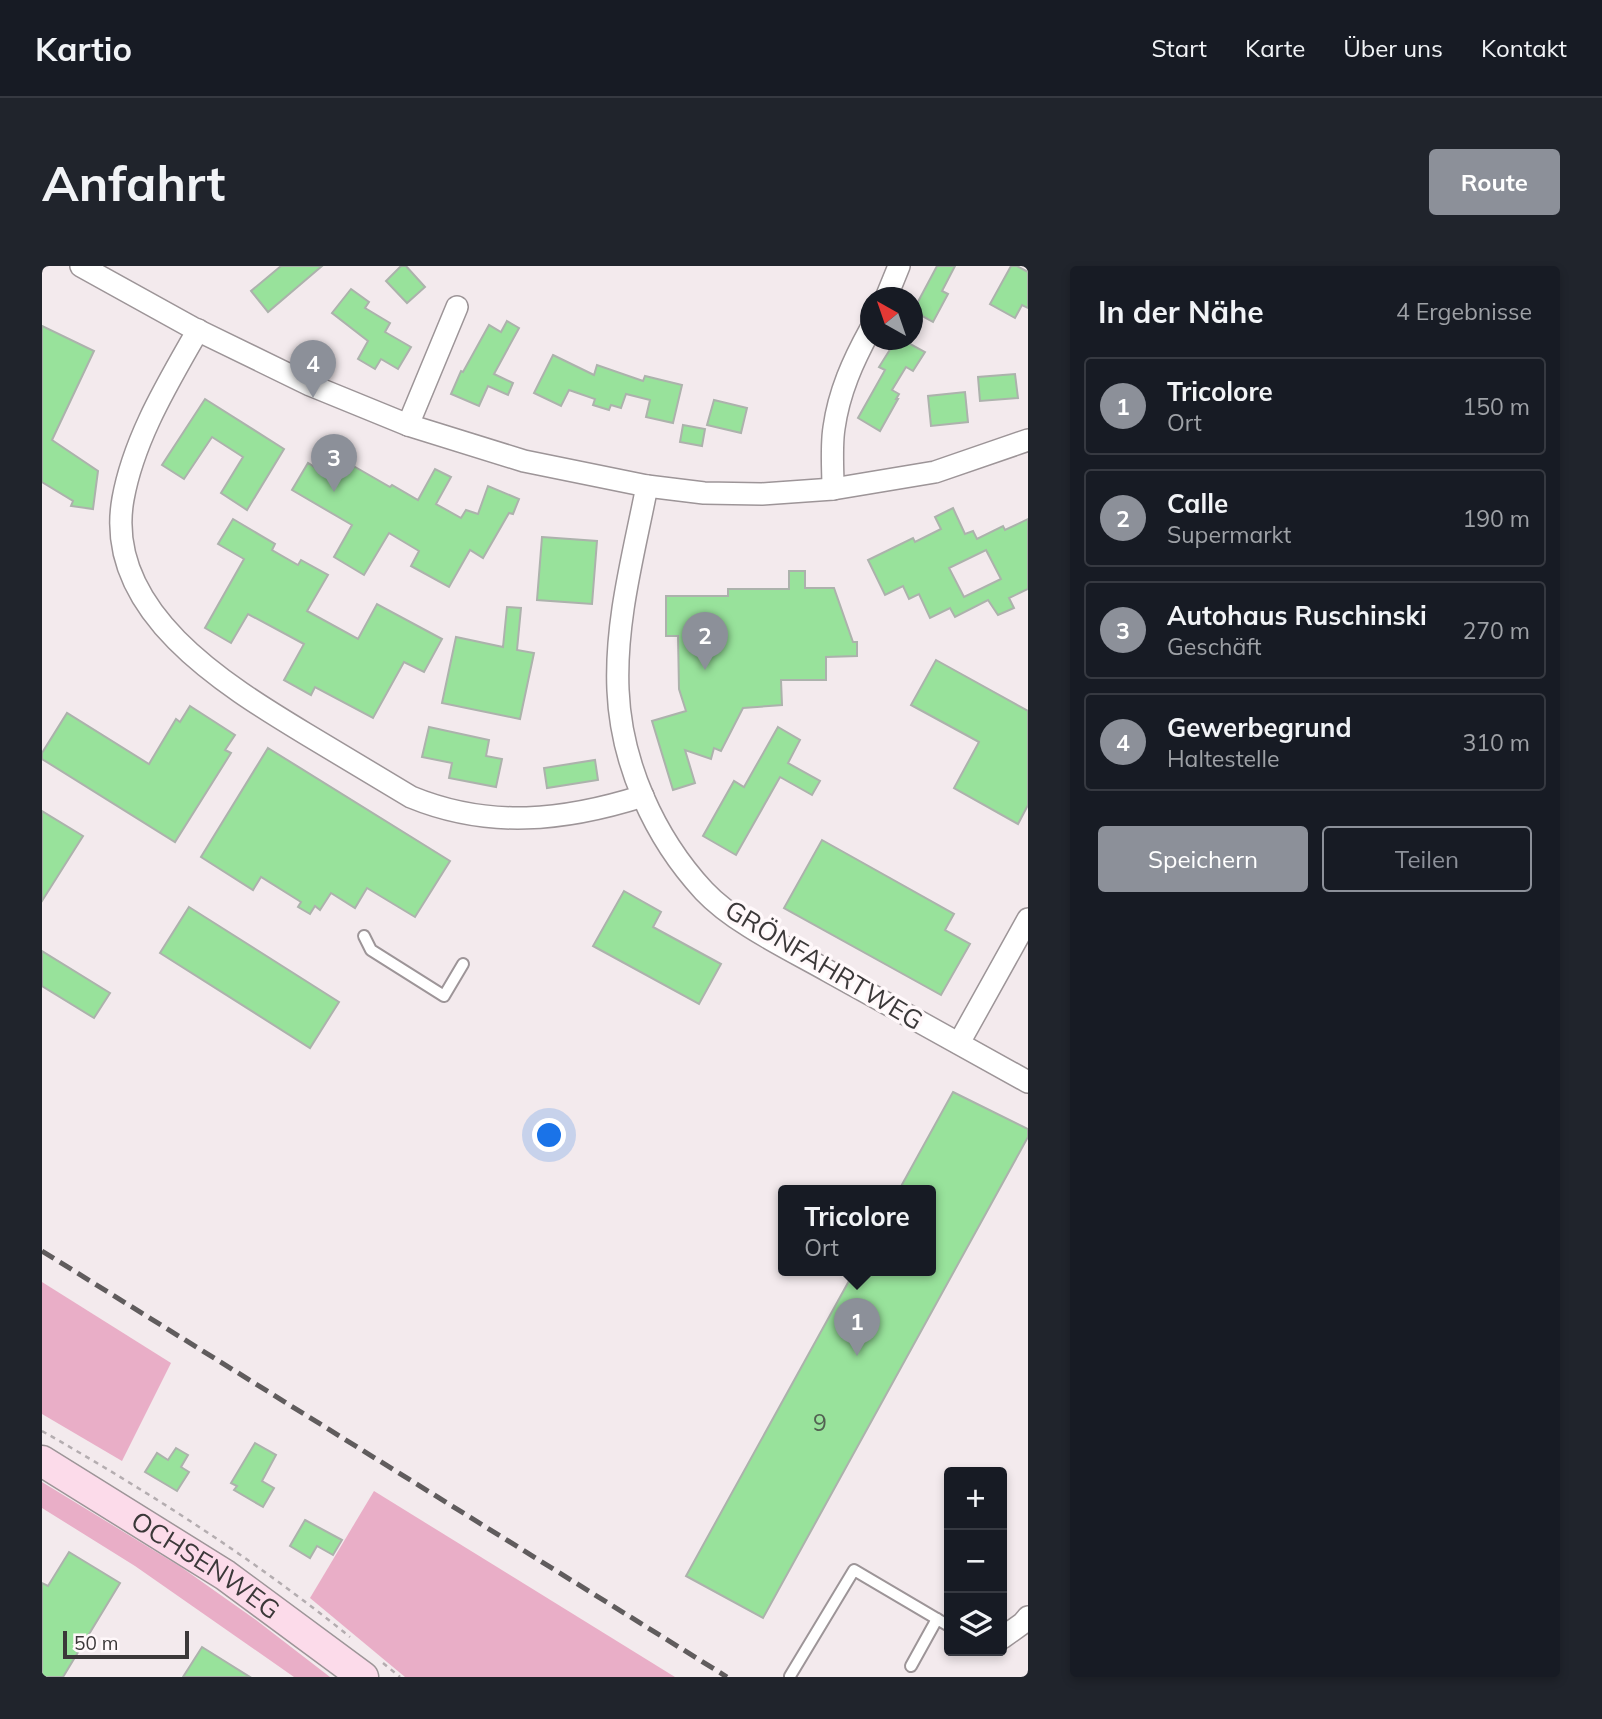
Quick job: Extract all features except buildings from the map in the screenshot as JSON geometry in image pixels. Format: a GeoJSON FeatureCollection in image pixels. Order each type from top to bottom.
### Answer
{"type":"FeatureCollection","features":[{"type":"Feature","properties":{"kind":"main road","name":"OCHSENWEG"},"geometry":{"type":"LineString","coordinates":[[42,1461],[225,1575],[363,1677]]}},
{"type":"Feature","properties":{"kind":"street"},"geometry":{"type":"LineString","coordinates":[[81,266],[198,330],[310,385],[408,425],[524,461],[647,486],[704,493],[762,494],[833,489],[935,472],[1028,440]]}},
{"type":"Feature","properties":{"kind":"street"},"geometry":{"type":"LineString","coordinates":[[890,287],[899,266]]}},
{"type":"Feature","properties":{"kind":"street"},"geometry":{"type":"LineString","coordinates":[[408,425],[457,307]]}},
{"type":"Feature","properties":{"kind":"street"},"geometry":{"type":"LineString","coordinates":[[198,330],[156,406],[135,455],[123,499],[121,521],[123,548],[129,570],[140,592],[158,618],[194,658],[240,694],[411,797],[437,808],[491,818],[525,819],[606,807],[643,796]]}},
{"type":"Feature","properties":{"kind":"street"},"geometry":{"type":"LineString","coordinates":[[833,489],[833,430],[841,391],[860,349]]}},
{"type":"Feature","properties":{"kind":"street","name":"GRÖNFAHRTWEG"},"geometry":{"type":"LineString","coordinates":[[647,486],[621,615],[618,689],[623,740],[643,796],[665,840],[705,892],[752,928],[1028,1082]]}},
{"type":"Feature","properties":{"kind":"street"},"geometry":{"type":"LineString","coordinates":[[958,1043],[1028,919]]}},
{"type":"Feature","properties":{"kind":"street"},"geometry":{"type":"LineString","coordinates":[[1007,1634],[1028,1617]]}},
{"type":"Feature","properties":{"kind":"lane"},"geometry":{"type":"LineString","coordinates":[[365,936],[371,950],[444,996],[463,964]]}},
{"type":"Feature","properties":{"kind":"lane"},"geometry":{"type":"LineString","coordinates":[[790,1676],[853,1570],[944,1623]]}},
{"type":"Feature","properties":{"kind":"lane"},"geometry":{"type":"LineString","coordinates":[[911,1666],[937,1619]]}},
{"type":"Feature","properties":{"kind":"shaded area"},"geometry":{"type":"Polygon","coordinates":[[[42,1282],[171,1363],[122,1461],[42,1414],[42,1282]]]}},
{"type":"Feature","properties":{"kind":"shaded area"},"geometry":{"type":"Polygon","coordinates":[[[42,1482],[181,1567],[330,1677],[294,1677],[135,1566],[42,1508],[42,1482]]]}},
{"type":"Feature","properties":{"kind":"shaded area"},"geometry":{"type":"Polygon","coordinates":[[[374,1491],[675,1677],[405,1677],[310,1598],[374,1491]]]}},
{"type":"Feature","properties":{"kind":"railway"},"geometry":{"type":"LineString","coordinates":[[42,1251],[727,1677]]}},
{"type":"Feature","properties":{"kind":"place","name":"Gewerbegrund"},"geometry":{"type":"Point","coordinates":[313,398]}},
{"type":"Feature","properties":{"kind":"place","name":"Autohaus Ruschinski"},"geometry":{"type":"Point","coordinates":[334,492]}},
{"type":"Feature","properties":{"kind":"place","name":"Calle"},"geometry":{"type":"Point","coordinates":[705,670]}},
{"type":"Feature","properties":{"kind":"place","name":"Tricolore"},"geometry":{"type":"Point","coordinates":[857,1356]}}]}
